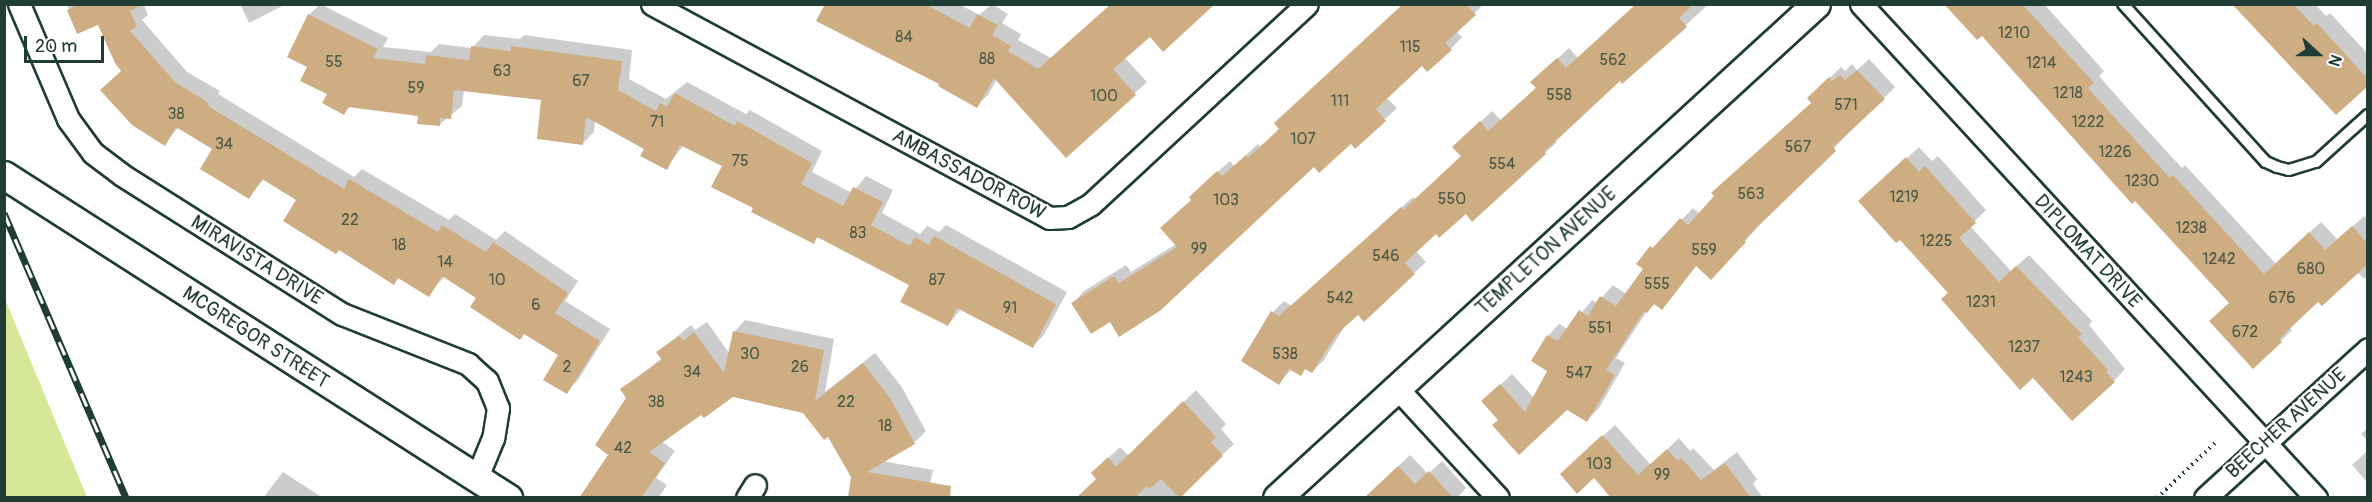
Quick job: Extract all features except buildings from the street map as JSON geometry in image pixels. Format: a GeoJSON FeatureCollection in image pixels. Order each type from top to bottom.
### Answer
{"type":"FeatureCollection","features":[{"type":"Feature","properties":{"kind":"street","name":"MIRAVISTA DRIVE"},"geometry":{"type":"LineString","coordinates":[[19,4],[68,119],[93,153],[122,175],[342,314],[468,364],[487,381],[498,408],[493,438],[477,477]]}},
{"type":"Feature","properties":{"kind":"street","name":"AMBASSADOR ROW"},"geometry":{"type":"LineString","coordinates":[[652,4],[1049,218],[1068,217],[1091,204],[1307,4]]}},
{"type":"Feature","properties":{"kind":"street","name":"TEMPLETON AVENUE"},"geometry":{"type":"LineString","coordinates":[[1276,498],[1816,4]]}},
{"type":"Feature","properties":{"kind":"street","name":"DIPLOMAT DRIVE"},"geometry":{"type":"LineString","coordinates":[[1861,4],[2316,498]]}},
{"type":"Feature","properties":{"kind":"street","name":"MCGREGOR STREET"},"geometry":{"type":"LineString","coordinates":[[4,175],[508,498]]}},
{"type":"Feature","properties":{"kind":"street","name":"BEECHER AVENUE"},"geometry":{"type":"LineString","coordinates":[[2205,498],[2367,349]]}},
{"type":"Feature","properties":{"kind":"street"},"geometry":{"type":"LineString","coordinates":[[1397,388],[1498,498]]}},
{"type":"Feature","properties":{"kind":"lane"},"geometry":{"type":"LineString","coordinates":[[2123,4],[2266,162],[2289,170],[2316,162],[2367,115]]}},
{"type":"Feature","properties":{"kind":"path"},"geometry":{"type":"LineString","coordinates":[[2157,498],[2215,443]]}},
{"type":"Feature","properties":{"kind":"green space"},"geometry":{"type":"Polygon","coordinates":[[[5,299],[87,497],[5,497],[5,299]]]}},
{"type":"Feature","properties":{"kind":"railway"},"geometry":{"type":"LineString","coordinates":[[4,213],[126,498]]}}]}
